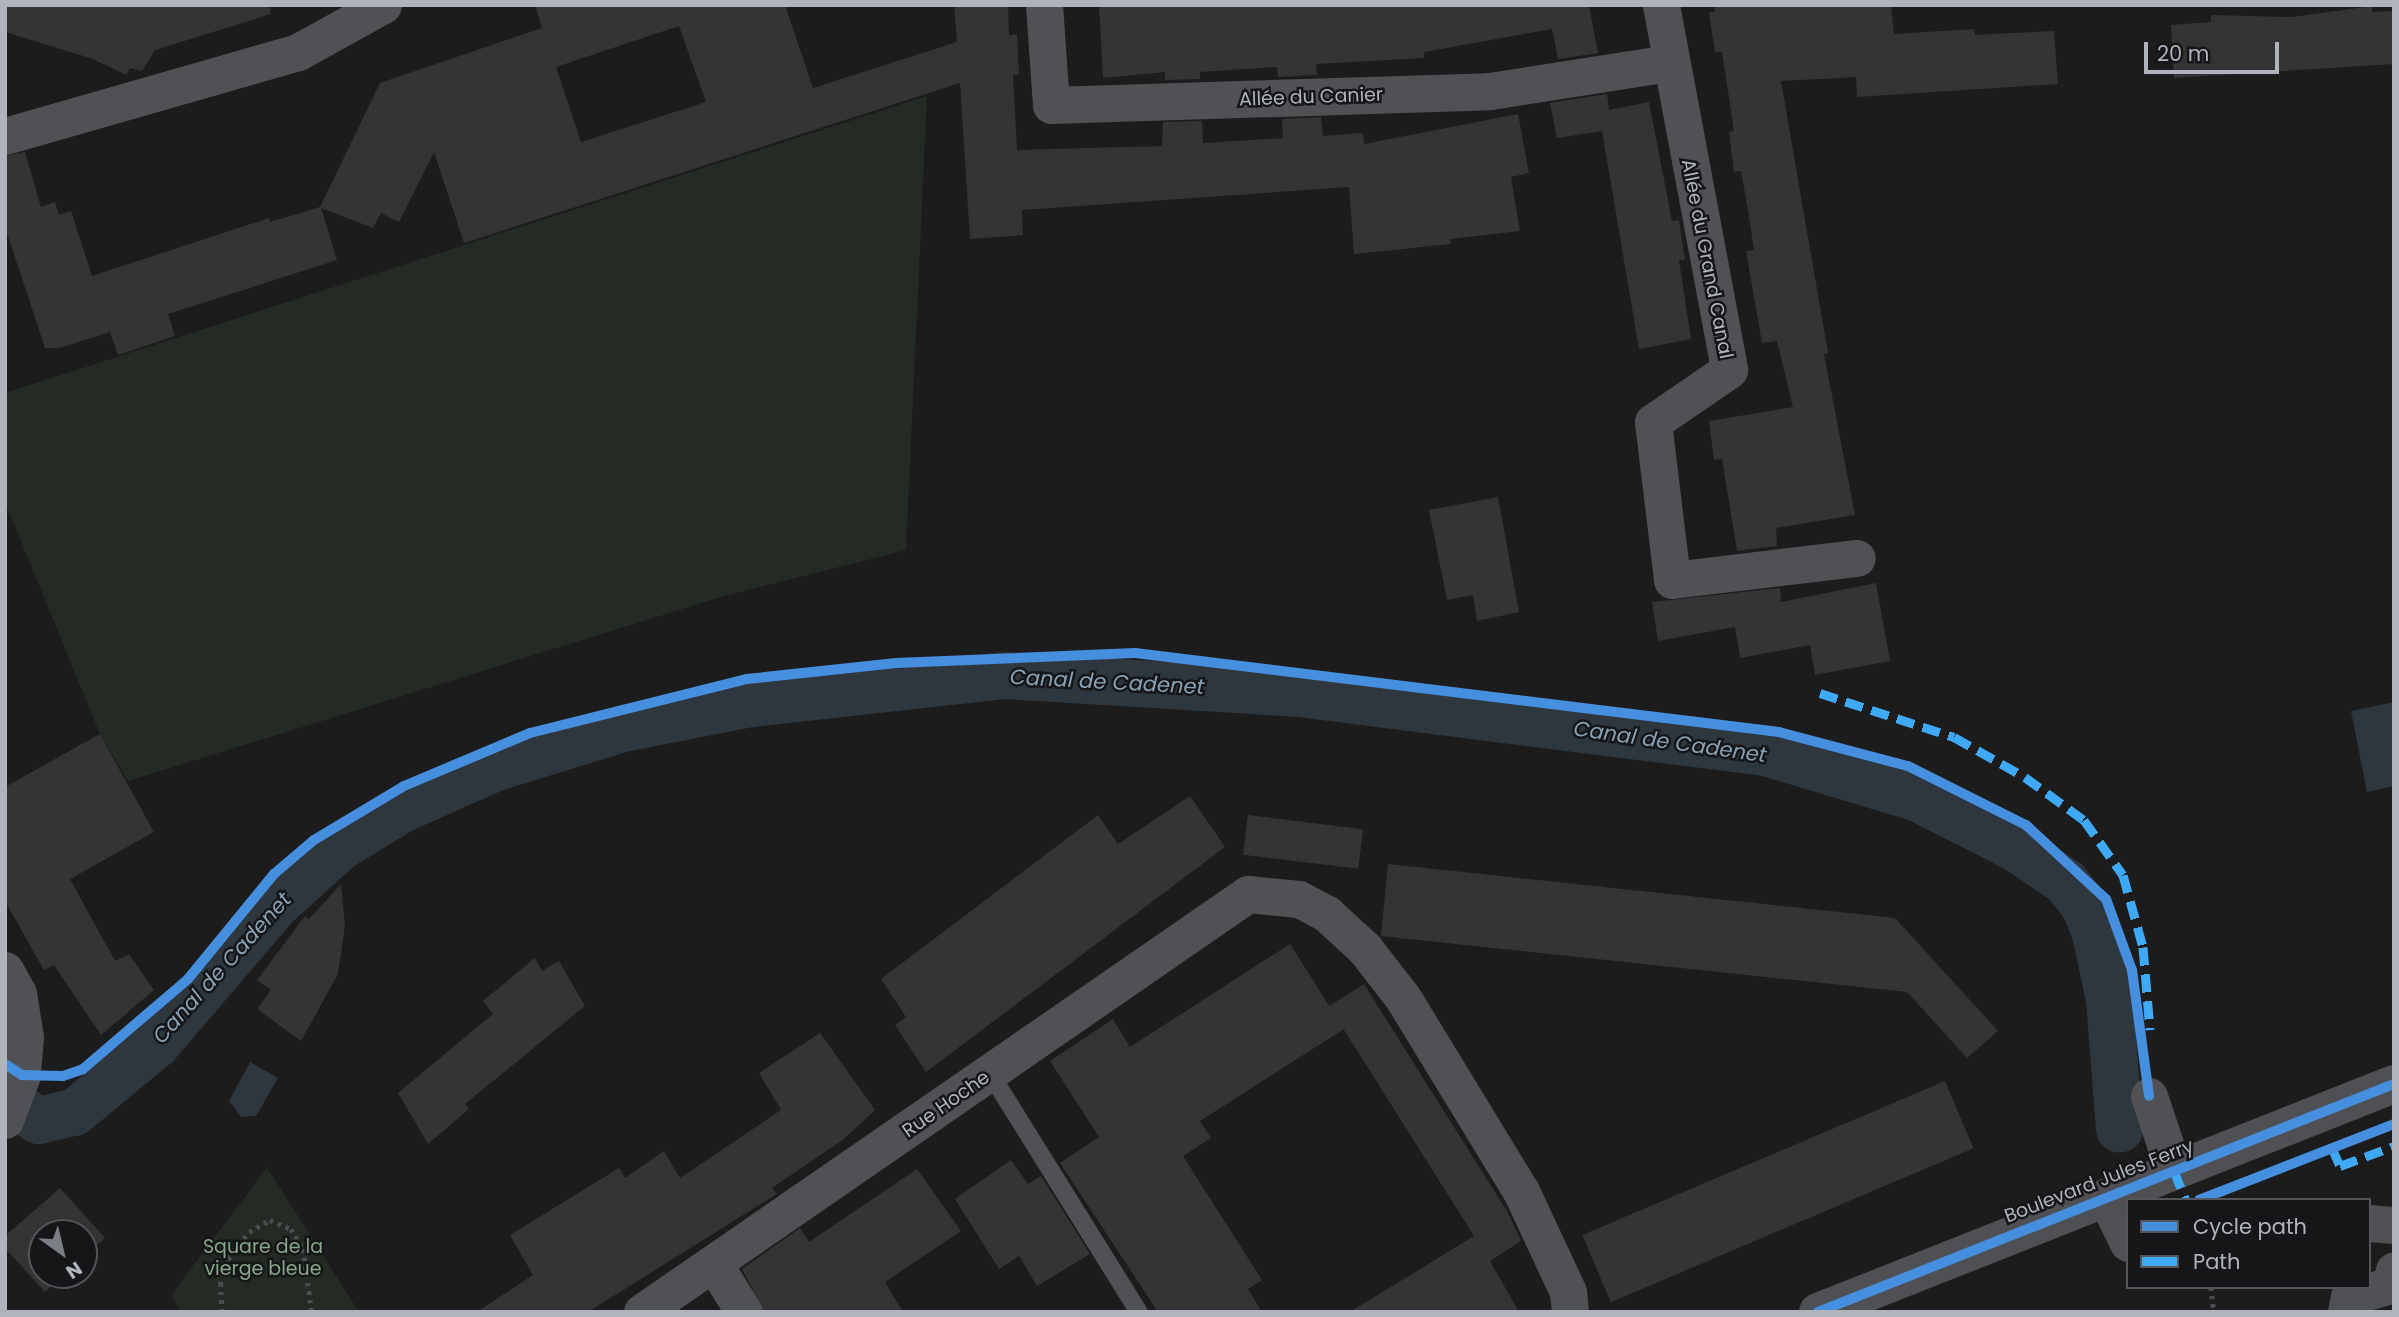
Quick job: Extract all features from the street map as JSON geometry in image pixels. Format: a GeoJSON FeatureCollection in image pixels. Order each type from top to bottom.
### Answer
{"type":"FeatureCollection","features":[{"type":"Feature","properties":{"kind":"main road","name":"Boulevard Jules Ferry"},"geometry":{"type":"LineString","coordinates":[[1818,1312],[2394,1084]]}},
{"type":"Feature","properties":{"kind":"street"},"geometry":{"type":"LineString","coordinates":[[5,136],[298,52],[383,5]]}},
{"type":"Feature","properties":{"kind":"street","name":"Allée du Canier"},"geometry":{"type":"LineString","coordinates":[[1044,5],[1051,105],[1490,92],[1669,63]]}},
{"type":"Feature","properties":{"kind":"street","name":"Allée du Grand Canal"},"geometry":{"type":"LineString","coordinates":[[1661,5],[1669,63],[1729,370],[1653,422],[1672,580],[1857,558]]}},
{"type":"Feature","properties":{"kind":"street","name":"Rue Hoche"},"geometry":{"type":"LineString","coordinates":[[642,1312],[1248,894],[1299,899],[1327,914],[1365,949],[1403,999],[1521,1191],[1568,1292],[1570,1312]]}},
{"type":"Feature","properties":{"kind":"street"},"geometry":{"type":"LineString","coordinates":[[5,970],[18,993],[25,1038],[22,1075],[5,1120]]}},
{"type":"Feature","properties":{"kind":"street"},"geometry":{"type":"LineString","coordinates":[[2149,1096],[2174,1171]]}},
{"type":"Feature","properties":{"kind":"street"},"geometry":{"type":"LineString","coordinates":[[2106,1198],[2126,1239]]}},
{"type":"Feature","properties":{"kind":"street"},"geometry":{"type":"LineString","coordinates":[[2371,1223],[2394,1225]]}},
{"type":"Feature","properties":{"kind":"street"},"geometry":{"type":"LineString","coordinates":[[714,1264],[744,1312]]}},
{"type":"Feature","properties":{"kind":"street"},"geometry":{"type":"LineString","coordinates":[[2346,1312],[2349,1297],[2391,1285],[2394,1270]]}},
{"type":"Feature","properties":{"kind":"lane"},"geometry":{"type":"LineString","coordinates":[[990,1073],[1139,1312]]}},
{"type":"Feature","properties":{"kind":"path"},"geometry":{"type":"LineString","coordinates":[[222,1312],[220,1284],[228,1259],[249,1233],[270,1220],[291,1228],[303,1249],[312,1312]]}},
{"type":"Feature","properties":{"kind":"path"},"geometry":{"type":"LineString","coordinates":[[2211,1289],[2214,1312]]}},
{"type":"Feature","properties":{"kind":"green space"},"geometry":{"type":"Polygon","coordinates":[[[927,96],[906,550],[724,596],[128,781],[100,734],[5,502],[5,393],[927,96]]]}},
{"type":"Feature","properties":{"kind":"green space","name":"Square de la vierge bleue"},"geometry":{"type":"Polygon","coordinates":[[[267,1167],[359,1312],[181,1312],[171,1295],[267,1167]]]}},
{"type":"Feature","properties":{"kind":"shaded area"},"geometry":{"type":"Polygon","coordinates":[[[2394,702],[2394,786],[2367,792],[2351,711],[2394,702]]]}},
{"type":"Feature","properties":{"kind":"shaded area"},"geometry":{"type":"Polygon","coordinates":[[[250,1062],[278,1078],[256,1116],[241,1117],[229,1101],[250,1062]]]}},
{"type":"Feature","properties":{"kind":"building"},"geometry":{"type":"Polygon","coordinates":[[[5,5],[270,5],[271,14],[155,50],[142,71],[130,68],[126,75],[93,59],[5,32],[5,5]]]}},
{"type":"Feature","properties":{"kind":"building"},"geometry":{"type":"Polygon","coordinates":[[[535,5],[785,5],[813,88],[957,42],[954,5],[1008,5],[1009,35],[1017,34],[1019,75],[1013,75],[1017,150],[1162,146],[1163,122],[1202,121],[1203,143],[1283,138],[1282,119],[1321,117],[1323,136],[1363,133],[1364,144],[1518,114],[1529,173],[1511,177],[1520,231],[1450,239],[1451,244],[1354,254],[1349,187],[1022,210],[1023,235],[970,239],[960,83],[464,243],[434,152],[399,222],[381,213],[373,228],[321,208],[337,260],[168,314],[175,336],[118,355],[110,332],[60,348],[45,348],[5,227],[5,156],[25,152],[41,207],[55,202],[59,215],[71,211],[92,276],[269,218],[270,222],[320,207],[380,83],[542,28],[535,5]],[[679,26],[556,67],[581,142],[706,102],[679,26]]]}},
{"type":"Feature","properties":{"kind":"building"},"geometry":{"type":"Polygon","coordinates":[[[1099,5],[1589,5],[1598,53],[1558,59],[1552,29],[1424,52],[1424,58],[1316,64],[1317,75],[1278,77],[1277,67],[1200,72],[1200,79],[1165,80],[1165,72],[1103,78],[1099,5]]]}},
{"type":"Feature","properties":{"kind":"building"},"geometry":{"type":"Polygon","coordinates":[[[1714,5],[1891,5],[1894,34],[1974,29],[1975,35],[2054,31],[2058,84],[1857,97],[1856,77],[1781,81],[1828,353],[1824,354],[1855,515],[1776,528],[1777,546],[1737,551],[1722,459],[1714,460],[1709,421],[1793,407],[1777,341],[1762,343],[1746,251],[1754,250],[1748,210],[1741,171],[1734,172],[1729,132],[1734,131],[1722,52],[1715,52],[1709,12],[1715,12],[1714,5]]]}},
{"type":"Feature","properties":{"kind":"building"},"geometry":{"type":"Polygon","coordinates":[[[2372,6],[2372,12],[2394,11],[2394,64],[2174,78],[2171,25],[2211,22],[2211,15],[2292,17],[2372,6]]]}},
{"type":"Feature","properties":{"kind":"building"},"geometry":{"type":"Polygon","coordinates":[[[1607,94],[1609,110],[1649,102],[1672,221],[1679,220],[1685,260],[1679,260],[1691,339],[1639,349],[1602,131],[1557,138],[1550,103],[1607,94]]]}},
{"type":"Feature","properties":{"kind":"building"},"geometry":{"type":"Polygon","coordinates":[[[1498,497],[1519,612],[1477,621],[1473,595],[1447,600],[1429,510],[1498,497]]]}},
{"type":"Feature","properties":{"kind":"building"},"geometry":{"type":"Polygon","coordinates":[[[1876,583],[1890,661],[1815,675],[1810,645],[1740,658],[1735,627],[1658,641],[1652,602],[1780,588],[1781,602],[1876,583]]]}},
{"type":"Feature","properties":{"kind":"building"},"geometry":{"type":"Polygon","coordinates":[[[100,734],[154,832],[70,879],[115,961],[129,954],[154,990],[101,1035],[54,965],[44,970],[5,901],[5,787],[100,734]]]}},
{"type":"Feature","properties":{"kind":"building"},"geometry":{"type":"Polygon","coordinates":[[[1190,796],[1225,847],[926,1072],[895,1025],[906,1017],[881,979],[1098,815],[1118,844],[1190,796]]]}},
{"type":"Feature","properties":{"kind":"building"},"geometry":{"type":"Polygon","coordinates":[[[1248,815],[1363,829],[1358,869],[1243,855],[1248,815]]]}},
{"type":"Feature","properties":{"kind":"building"},"geometry":{"type":"Polygon","coordinates":[[[1388,864],[1895,918],[1998,1031],[1967,1058],[1907,992],[1381,936],[1388,864]]]}},
{"type":"Feature","properties":{"kind":"building"},"geometry":{"type":"Polygon","coordinates":[[[341,884],[345,925],[338,974],[301,1041],[257,1009],[271,990],[257,980],[305,916],[309,919],[341,884]]]}},
{"type":"Feature","properties":{"kind":"building"},"geometry":{"type":"Polygon","coordinates":[[[1290,944],[1344,1029],[1200,1121],[1211,1138],[1183,1156],[1262,1280],[1248,1289],[1262,1312],[1158,1312],[1060,1163],[1099,1137],[1050,1061],[1113,1019],[1130,1047],[1290,944]]]}},
{"type":"Feature","properties":{"kind":"building"},"geometry":{"type":"Polygon","coordinates":[[[535,958],[542,971],[559,961],[585,1006],[465,1104],[469,1109],[428,1144],[398,1093],[493,1014],[483,1001],[535,958]]]}},
{"type":"Feature","properties":{"kind":"building"},"geometry":{"type":"Polygon","coordinates":[[[1364,984],[1508,1213],[1521,1241],[1490,1261],[1519,1312],[1350,1312],[1474,1236],[1329,1006],[1364,984]]]}},
{"type":"Feature","properties":{"kind":"building"},"geometry":{"type":"Polygon","coordinates":[[[820,1033],[875,1110],[844,1139],[772,1188],[777,1194],[588,1312],[477,1312],[533,1275],[510,1235],[619,1168],[625,1178],[664,1151],[680,1178],[781,1110],[759,1073],[820,1033]]]}},
{"type":"Feature","properties":{"kind":"building"},"geometry":{"type":"Polygon","coordinates":[[[1945,1081],[1974,1148],[1611,1302],[1582,1235],[1945,1081]]]}},
{"type":"Feature","properties":{"kind":"building"},"geometry":{"type":"Polygon","coordinates":[[[1011,1160],[1028,1184],[1041,1176],[1090,1254],[1037,1286],[1019,1256],[999,1269],[955,1199],[1011,1160]]]}},
{"type":"Feature","properties":{"kind":"building"},"geometry":{"type":"Polygon","coordinates":[[[917,1169],[961,1231],[885,1282],[903,1312],[765,1312],[742,1269],[800,1228],[809,1242],[917,1169]]]}},
{"type":"Feature","properties":{"kind":"building"},"geometry":{"type":"Polygon","coordinates":[[[60,1188],[88,1219],[28,1219],[28,1273],[5,1248],[5,1236],[60,1188]]]}},
{"type":"Feature","properties":{"kind":"building"},"geometry":{"type":"Polygon","coordinates":[[[98,1230],[105,1238],[98,1244],[98,1230]]]}},
{"type":"Feature","properties":{"kind":"waterway","name":"Canal de Cadenet"},"geometry":{"type":"LineString","coordinates":[[5,1099],[38,1120],[74,1112],[156,1044],[275,905],[339,847],[401,809],[496,767],[623,728],[751,703],[1005,675],[1298,693],[1765,752],[1918,798],[2016,848],[2066,882],[2084,906],[2094,929],[2109,999],[2119,1129]]}},
{"type":"Feature","properties":{"kind":"marked path"},"geometry":{"type":"LineString","coordinates":[[1820,693],[1954,737],[2025,777],[2084,820],[2123,875],[2143,947],[2150,1030]]}},
{"type":"Feature","properties":{"kind":"marked path"},"geometry":{"type":"LineString","coordinates":[[2332,1148],[2340,1166],[2394,1146]]}},
{"type":"Feature","properties":{"kind":"marked path"},"geometry":{"type":"LineString","coordinates":[[2174,1171],[2185,1198]]}},
{"type":"Feature","properties":{"kind":"cycle path"},"geometry":{"type":"LineString","coordinates":[[5,1064],[22,1075],[63,1076],[83,1069],[188,979],[274,874],[314,840],[404,786],[530,733],[747,679],[896,663],[1135,653],[1779,732],[1908,766],[2026,825],[2106,899],[2132,970],[2149,1096]]}},
{"type":"Feature","properties":{"kind":"cycle path"},"geometry":{"type":"LineString","coordinates":[[1818,1312],[2394,1084]]}},
{"type":"Feature","properties":{"kind":"cycle path"},"geometry":{"type":"LineString","coordinates":[[2204,1198],[2394,1124]]}}]}
